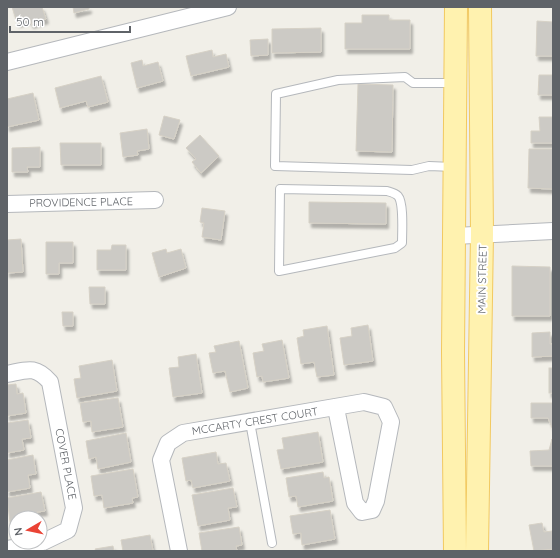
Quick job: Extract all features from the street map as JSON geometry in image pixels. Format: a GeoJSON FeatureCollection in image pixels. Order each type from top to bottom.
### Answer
{"type":"FeatureCollection","features":[{"type":"Feature","properties":{"kind":"main road"},"geometry":{"type":"LineString","coordinates":[[454,551],[453,360],[457,83],[456,7]]}},
{"type":"Feature","properties":{"kind":"main road","name":"MAIN STREET"},"geometry":{"type":"LineString","coordinates":[[477,551],[482,234],[480,7]]}},
{"type":"Feature","properties":{"kind":"street"},"geometry":{"type":"LineString","coordinates":[[7,62],[228,7]]}},
{"type":"Feature","properties":{"kind":"street","name":"PROVIDENCE PLACE"},"geometry":{"type":"LineString","coordinates":[[7,204],[155,200]]}},
{"type":"Feature","properties":{"kind":"street"},"geometry":{"type":"LineString","coordinates":[[454,236],[553,231]]}},
{"type":"Feature","properties":{"kind":"street","name":"COVER PLACE"},"geometry":{"type":"LineString","coordinates":[[7,374],[27,370],[41,372],[50,382],[74,508],[68,530],[43,542],[7,549]]}},
{"type":"Feature","properties":{"kind":"street","name":"MCCARTY CREST COURT"},"geometry":{"type":"LineString","coordinates":[[179,551],[161,460],[168,443],[183,433],[364,402],[384,407],[391,422],[376,501],[372,510],[362,512],[355,503],[336,408]]}},
{"type":"Feature","properties":{"kind":"lane"},"geometry":{"type":"LineString","coordinates":[[455,167],[429,166],[412,170],[275,166],[276,94],[338,80],[405,77],[413,83],[457,83]]}},
{"type":"Feature","properties":{"kind":"lane"},"geometry":{"type":"LineString","coordinates":[[280,188],[387,191],[394,193],[399,196],[401,205],[402,243],[395,248],[279,271],[280,188]]}},
{"type":"Feature","properties":{"kind":"lane"},"geometry":{"type":"LineString","coordinates":[[250,422],[272,543]]}},
{"type":"Feature","properties":{"kind":"building"},"geometry":{"type":"Polygon","coordinates":[[[12,7],[42,7],[46,19],[31,24],[30,19],[17,23],[12,7]]]}},
{"type":"Feature","properties":{"kind":"building"},"geometry":{"type":"Polygon","coordinates":[[[73,7],[89,7],[89,9],[74,13],[73,7]]]}},
{"type":"Feature","properties":{"kind":"building"},"geometry":{"type":"Polygon","coordinates":[[[362,15],[389,15],[389,20],[410,20],[410,49],[345,49],[345,23],[362,23],[362,15]]]}},
{"type":"Feature","properties":{"kind":"building"},"geometry":{"type":"Polygon","coordinates":[[[537,21],[553,22],[553,56],[536,56],[537,21]]]}},
{"type":"Feature","properties":{"kind":"building"},"geometry":{"type":"Polygon","coordinates":[[[321,28],[321,52],[272,53],[272,29],[321,28]]]}},
{"type":"Feature","properties":{"kind":"building"},"geometry":{"type":"Polygon","coordinates":[[[268,39],[268,55],[251,56],[250,40],[268,39]]]}},
{"type":"Feature","properties":{"kind":"building"},"geometry":{"type":"Polygon","coordinates":[[[212,50],[213,57],[226,54],[229,67],[191,76],[186,56],[212,50]]]}},
{"type":"Feature","properties":{"kind":"building"},"geometry":{"type":"Polygon","coordinates":[[[142,60],[143,66],[158,62],[163,81],[137,88],[131,63],[142,60]]]}},
{"type":"Feature","properties":{"kind":"building"},"geometry":{"type":"Polygon","coordinates":[[[539,75],[553,75],[553,95],[538,95],[539,75]]]}},
{"type":"Feature","properties":{"kind":"building"},"geometry":{"type":"Polygon","coordinates":[[[101,76],[108,102],[88,107],[86,101],[60,108],[55,88],[101,76]]]}},
{"type":"Feature","properties":{"kind":"building"},"geometry":{"type":"Polygon","coordinates":[[[358,84],[393,85],[392,152],[356,151],[358,84]]]}},
{"type":"Feature","properties":{"kind":"building"},"geometry":{"type":"Polygon","coordinates":[[[33,93],[39,120],[7,127],[7,99],[33,93]]]}},
{"type":"Feature","properties":{"kind":"building"},"geometry":{"type":"Polygon","coordinates":[[[164,116],[180,120],[174,139],[159,135],[164,116]]]}},
{"type":"Feature","properties":{"kind":"building"},"geometry":{"type":"Polygon","coordinates":[[[539,117],[553,117],[553,143],[531,143],[531,131],[540,131],[539,117]]]}},
{"type":"Feature","properties":{"kind":"building"},"geometry":{"type":"Polygon","coordinates":[[[147,129],[149,149],[137,151],[138,155],[123,157],[120,133],[147,129]]]}},
{"type":"Feature","properties":{"kind":"building"},"geometry":{"type":"Polygon","coordinates":[[[200,135],[219,156],[201,173],[192,162],[196,159],[186,148],[200,135]]]}},
{"type":"Feature","properties":{"kind":"building"},"geometry":{"type":"Polygon","coordinates":[[[60,143],[101,143],[101,165],[61,165],[60,143]]]}},
{"type":"Feature","properties":{"kind":"building"},"geometry":{"type":"Polygon","coordinates":[[[40,147],[40,167],[27,167],[28,172],[12,172],[12,148],[40,147]]]}},
{"type":"Feature","properties":{"kind":"building"},"geometry":{"type":"Polygon","coordinates":[[[529,149],[553,149],[553,189],[528,188],[529,149]]]}},
{"type":"Feature","properties":{"kind":"building"},"geometry":{"type":"Polygon","coordinates":[[[309,202],[386,203],[386,224],[309,223],[309,202]]]}},
{"type":"Feature","properties":{"kind":"building"},"geometry":{"type":"Polygon","coordinates":[[[202,208],[225,211],[221,240],[202,237],[204,223],[200,222],[202,208]]]}},
{"type":"Feature","properties":{"kind":"building"},"geometry":{"type":"Polygon","coordinates":[[[21,239],[23,272],[7,273],[7,240],[21,239]]]}},
{"type":"Feature","properties":{"kind":"building"},"geometry":{"type":"Polygon","coordinates":[[[46,242],[73,242],[73,263],[59,263],[59,274],[46,274],[46,242]]]}},
{"type":"Feature","properties":{"kind":"building"},"geometry":{"type":"Polygon","coordinates":[[[112,245],[126,245],[126,270],[97,270],[97,250],[111,250],[112,245]]]}},
{"type":"Feature","properties":{"kind":"building"},"geometry":{"type":"Polygon","coordinates":[[[166,249],[167,253],[181,249],[186,268],[159,277],[152,253],[166,249]]]}},
{"type":"Feature","properties":{"kind":"building"},"geometry":{"type":"Polygon","coordinates":[[[512,266],[550,267],[550,316],[512,316],[512,266]]]}},
{"type":"Feature","properties":{"kind":"building"},"geometry":{"type":"Polygon","coordinates":[[[89,287],[105,287],[105,304],[90,304],[89,287]]]}},
{"type":"Feature","properties":{"kind":"building"},"geometry":{"type":"Polygon","coordinates":[[[62,312],[73,312],[73,326],[63,326],[62,312]]]}},
{"type":"Feature","properties":{"kind":"building"},"geometry":{"type":"Polygon","coordinates":[[[368,325],[373,361],[344,365],[340,338],[352,336],[351,328],[368,325]]]}},
{"type":"Feature","properties":{"kind":"building"},"geometry":{"type":"Polygon","coordinates":[[[327,326],[334,375],[317,377],[314,362],[301,364],[297,338],[304,336],[303,330],[327,326]]]}},
{"type":"Feature","properties":{"kind":"building"},"geometry":{"type":"Polygon","coordinates":[[[550,332],[550,344],[553,344],[553,356],[532,357],[532,333],[550,332]]]}},
{"type":"Feature","properties":{"kind":"building"},"geometry":{"type":"Polygon","coordinates":[[[282,340],[289,378],[263,382],[262,376],[257,377],[253,353],[264,351],[262,344],[282,340]]]}},
{"type":"Feature","properties":{"kind":"building"},"geometry":{"type":"Polygon","coordinates":[[[239,341],[248,388],[230,392],[225,371],[213,373],[209,353],[216,352],[214,346],[239,341]]]}},
{"type":"Feature","properties":{"kind":"building"},"geometry":{"type":"Polygon","coordinates":[[[196,354],[202,393],[173,397],[169,368],[179,367],[178,357],[196,354]]]}},
{"type":"Feature","properties":{"kind":"building"},"geometry":{"type":"Polygon","coordinates":[[[112,360],[117,391],[77,398],[74,379],[81,378],[79,366],[112,360]]]}},
{"type":"Feature","properties":{"kind":"building"},"geometry":{"type":"Polygon","coordinates":[[[549,368],[553,368],[553,393],[549,393],[549,368]]]}},
{"type":"Feature","properties":{"kind":"building"},"geometry":{"type":"Polygon","coordinates":[[[16,384],[17,394],[23,393],[26,413],[7,416],[7,385],[16,384]]]}},
{"type":"Feature","properties":{"kind":"building"},"geometry":{"type":"Polygon","coordinates":[[[118,398],[123,427],[92,432],[91,421],[83,422],[80,403],[118,398]]]}},
{"type":"Feature","properties":{"kind":"building"},"geometry":{"type":"Polygon","coordinates":[[[531,403],[553,403],[553,430],[548,418],[531,418],[531,403]]]}},
{"type":"Feature","properties":{"kind":"building"},"geometry":{"type":"Polygon","coordinates":[[[28,420],[31,438],[22,439],[24,450],[7,453],[7,423],[28,420]]]}},
{"type":"Feature","properties":{"kind":"building"},"geometry":{"type":"Polygon","coordinates":[[[318,432],[323,462],[281,469],[277,450],[284,449],[282,438],[318,432]]]}},
{"type":"Feature","properties":{"kind":"building"},"geometry":{"type":"Polygon","coordinates":[[[126,433],[131,462],[98,469],[96,457],[89,459],[86,441],[126,433]]]}},
{"type":"Feature","properties":{"kind":"building"},"geometry":{"type":"Polygon","coordinates":[[[552,439],[553,466],[531,466],[530,451],[549,450],[552,439]]]}},
{"type":"Feature","properties":{"kind":"building"},"geometry":{"type":"Polygon","coordinates":[[[216,452],[218,464],[226,463],[230,481],[193,488],[191,480],[186,481],[182,458],[216,452]]]}},
{"type":"Feature","properties":{"kind":"building"},"geometry":{"type":"Polygon","coordinates":[[[33,455],[36,474],[28,475],[30,488],[7,492],[7,460],[33,455]]]}},
{"type":"Feature","properties":{"kind":"building"},"geometry":{"type":"Polygon","coordinates":[[[133,469],[138,497],[132,498],[133,503],[104,508],[102,495],[94,496],[91,476],[133,469]]]}},
{"type":"Feature","properties":{"kind":"building"},"geometry":{"type":"Polygon","coordinates":[[[323,472],[324,478],[329,477],[333,501],[298,507],[296,496],[289,497],[286,478],[323,472]]]}},
{"type":"Feature","properties":{"kind":"building"},"geometry":{"type":"Polygon","coordinates":[[[233,488],[237,507],[228,508],[230,520],[198,526],[192,495],[233,488]]]}},
{"type":"Feature","properties":{"kind":"building"},"geometry":{"type":"Polygon","coordinates":[[[41,492],[45,510],[8,510],[7,498],[41,492]]]}},
{"type":"Feature","properties":{"kind":"building"},"geometry":{"type":"Polygon","coordinates":[[[330,510],[335,539],[302,545],[301,533],[293,534],[290,516],[330,510]]]}},
{"type":"Feature","properties":{"kind":"building"},"geometry":{"type":"Polygon","coordinates":[[[542,523],[544,532],[552,531],[553,549],[534,551],[529,525],[542,523]]]}},
{"type":"Feature","properties":{"kind":"building"},"geometry":{"type":"Polygon","coordinates":[[[239,527],[242,545],[236,546],[237,551],[202,551],[199,533],[239,527]]]}},
{"type":"Feature","properties":{"kind":"building"},"geometry":{"type":"Polygon","coordinates":[[[150,535],[153,551],[123,551],[121,540],[150,535]]]}},
{"type":"Feature","properties":{"kind":"building"},"geometry":{"type":"Polygon","coordinates":[[[113,546],[114,551],[96,551],[95,549],[113,546]]]}}]}
